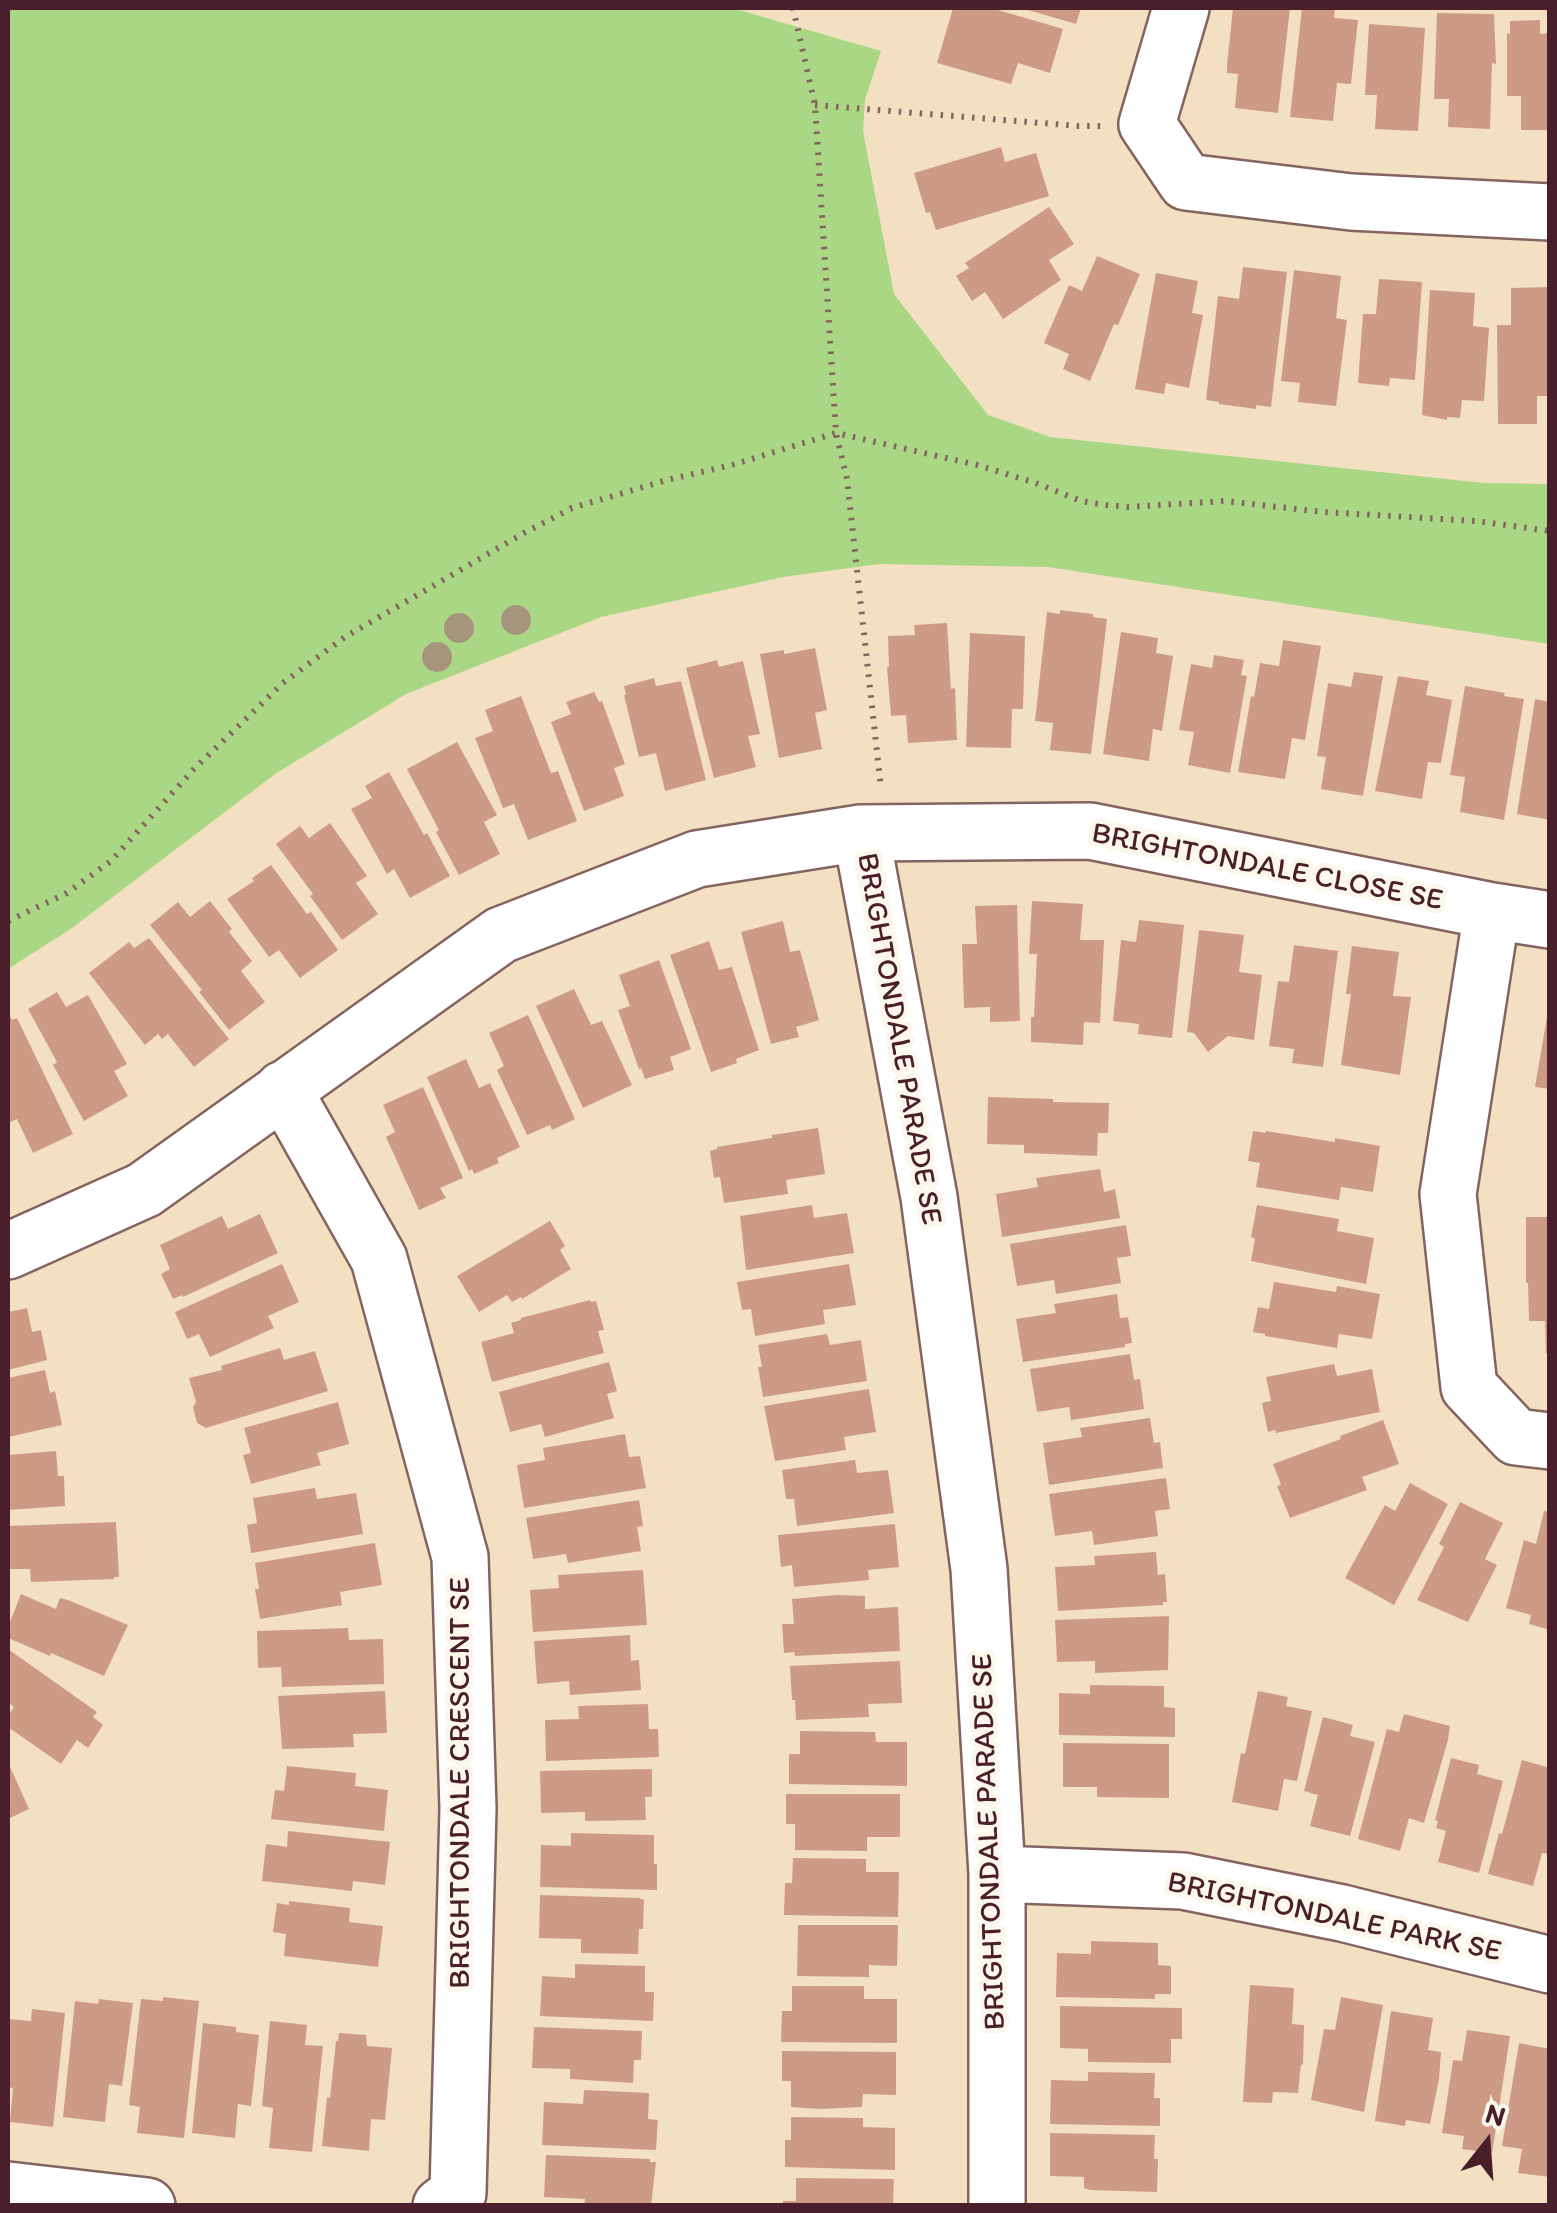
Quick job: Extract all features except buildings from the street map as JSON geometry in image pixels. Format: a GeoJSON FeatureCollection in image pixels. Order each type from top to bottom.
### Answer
{"type":"FeatureCollection","features":[{"type":"Feature","properties":{"kind":"street"},"geometry":{"type":"LineString","coordinates":[[1181,8],[1147,124],[1186,182],[1351,202],[1550,212]]}},
{"type":"Feature","properties":{"kind":"street","name":"BRIGHTONDALE CLOSE SE"},"geometry":{"type":"LineString","coordinates":[[871,811],[1090,832],[1550,920]]}},
{"type":"Feature","properties":{"kind":"street","name":"BRIGHTONDALE PARADE SE"},"geometry":{"type":"LineString","coordinates":[[8,1250],[144,1190],[501,935],[696,859],[871,811],[979,1569],[997,1874],[998,2206]]}},
{"type":"Feature","properties":{"kind":"street"},"geometry":{"type":"LineString","coordinates":[[1492,911],[1448,1194],[1469,1387],[1516,1436],[1550,1441]]}},
{"type":"Feature","properties":{"kind":"street","name":"BRIGHTONDALE CRESCENT SE"},"geometry":{"type":"LineString","coordinates":[[282,1089],[379,1259],[460,1557],[468,1808],[458,2193],[442,2206]]}},
{"type":"Feature","properties":{"kind":"street","name":"BRIGHTONDALE PARK SE"},"geometry":{"type":"LineString","coordinates":[[997,1874],[1183,1881],[1342,1913],[1550,1965]]}},
{"type":"Feature","properties":{"kind":"street"},"geometry":{"type":"LineString","coordinates":[[8,2190],[146,2206]]}},
{"type":"Feature","properties":{"kind":"path"},"geometry":{"type":"LineString","coordinates":[[794,8],[815,106],[836,433],[848,479],[871,811]]}},
{"type":"Feature","properties":{"kind":"path"},"geometry":{"type":"LineString","coordinates":[[815,106],[1079,126],[1147,124]]}},
{"type":"Feature","properties":{"kind":"path"},"geometry":{"type":"LineString","coordinates":[[8,921],[67,893],[111,861],[194,769],[283,682],[345,636],[572,508],[836,433],[977,465],[1106,505],[1224,501],[1323,512],[1476,521],[1550,531]]}},
{"type":"Feature","properties":{"kind":"green space"},"geometry":{"type":"Polygon","coordinates":[[[8,8],[732,8],[881,51],[865,100],[863,131],[894,294],[988,415],[1050,437],[1484,483],[1549,484],[1549,644],[1048,567],[879,564],[783,577],[601,617],[406,694],[275,774],[72,928],[8,969],[8,8]]]}}]}
